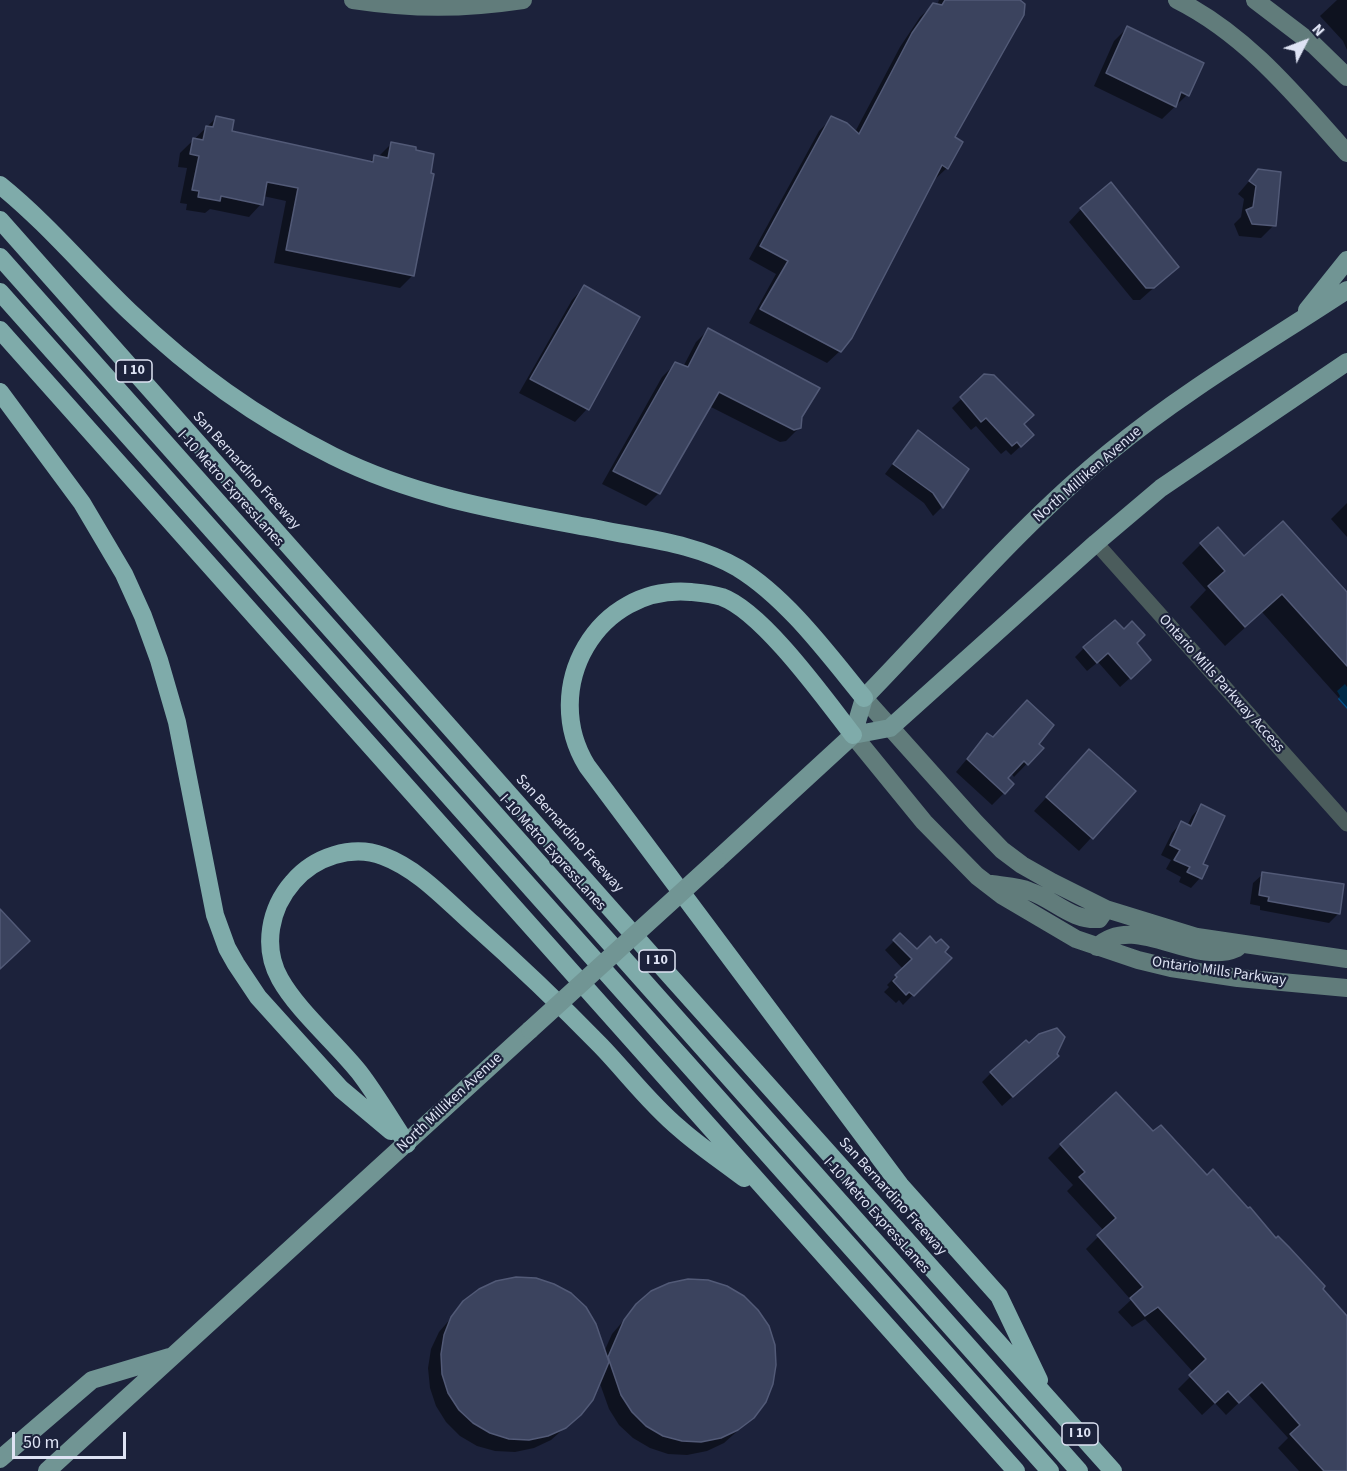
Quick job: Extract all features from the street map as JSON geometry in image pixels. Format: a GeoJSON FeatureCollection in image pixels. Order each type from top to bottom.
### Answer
{"type":"FeatureCollection","features":[{"type":"Feature","properties":{"kind":"highway"},"geometry":{"type":"LineString","coordinates":[[0,185],[28,207],[129,311],[189,366],[266,420],[345,462],[436,496],[479,507],[686,547],[724,561],[771,593],[828,654],[864,698]]}},
{"type":"Feature","properties":{"kind":"highway","name":"San Bernardino Freeway"},"geometry":{"type":"LineString","coordinates":[[0,220],[679,986],[1113,1471]]}},
{"type":"Feature","properties":{"kind":"highway","name":"I-10 Metro ExpressLanes"},"geometry":{"type":"LineString","coordinates":[[0,258],[1079,1471]]}},
{"type":"Feature","properties":{"kind":"highway"},"geometry":{"type":"LineString","coordinates":[[0,292],[1050,1471]]}},
{"type":"Feature","properties":{"kind":"highway"},"geometry":{"type":"LineString","coordinates":[[0,330],[1016,1471]]}},
{"type":"Feature","properties":{"kind":"highway"},"geometry":{"type":"LineString","coordinates":[[0,392],[57,467],[88,513],[124,574],[143,616],[177,722],[215,915],[227,948],[258,997],[341,1089],[407,1144]]}},
{"type":"Feature","properties":{"kind":"highway"},"geometry":{"type":"LineString","coordinates":[[853,735],[807,677],[749,614],[732,602],[706,593],[657,594],[619,610],[585,647],[571,684],[570,725],[575,742],[587,766],[900,1185],[999,1296],[1048,1398]]}},
{"type":"Feature","properties":{"kind":"highway"},"geometry":{"type":"LineString","coordinates":[[407,1144],[360,1073],[280,979],[271,956],[272,923],[282,894],[314,864],[349,852],[373,852],[394,860],[415,873],[505,953],[678,1127],[778,1204]]}},
{"type":"Feature","properties":{"kind":"main road"},"geometry":{"type":"LineString","coordinates":[[353,0],[423,8],[489,5],[523,0]]}},
{"type":"Feature","properties":{"kind":"main road"},"geometry":{"type":"LineString","coordinates":[[1177,0],[1235,37],[1256,55],[1280,78],[1347,153]]}},
{"type":"Feature","properties":{"kind":"main road"},"geometry":{"type":"LineString","coordinates":[[1255,0],[1314,45],[1347,77]]}},
{"type":"Feature","properties":{"kind":"main road"},"geometry":{"type":"LineString","coordinates":[[1296,324],[1347,261]]}},
{"type":"Feature","properties":{"kind":"main road","name":"North Milliken Avenue"},"geometry":{"type":"LineString","coordinates":[[47,1471],[853,735],[864,698],[1067,488],[1112,450],[1161,414],[1347,290]]}},
{"type":"Feature","properties":{"kind":"main road"},"geometry":{"type":"LineString","coordinates":[[853,735],[890,728],[1096,543],[1161,488],[1345,365]]}},
{"type":"Feature","properties":{"kind":"main road","name":"Ontario Mills Parkway"},"geometry":{"type":"LineString","coordinates":[[864,698],[975,822],[1002,849],[1040,876],[1106,909],[1197,937],[1347,959]]}},
{"type":"Feature","properties":{"kind":"main road","name":"Ontario Mills Parkway"},"geometry":{"type":"LineString","coordinates":[[853,735],[924,822],[987,884],[1076,939],[1171,968],[1238,978],[1347,988]]}},
{"type":"Feature","properties":{"kind":"main road"},"geometry":{"type":"LineString","coordinates":[[987,884],[1029,890],[1073,915],[1087,920],[1099,919],[1106,909]]}},
{"type":"Feature","properties":{"kind":"main road"},"geometry":{"type":"LineString","coordinates":[[1097,947],[1115,935],[1136,935],[1207,952],[1226,953],[1244,945]]}},
{"type":"Feature","properties":{"kind":"main road"},"geometry":{"type":"LineString","coordinates":[[0,1459],[92,1380],[174,1356]]}},
{"type":"Feature","properties":{"kind":"street","name":"Ontario Mills Parkway Access"},"geometry":{"type":"LineString","coordinates":[[1096,543],[1347,824]]}},
{"type":"Feature","properties":{"kind":"water"},"geometry":{"type":"Polygon","coordinates":[[[1345,684],[1347,709],[1338,699],[1340,696],[1337,691],[1345,684]]]}},
{"type":"Feature","properties":{"kind":"building"},"geometry":{"type":"Polygon","coordinates":[[[945,0],[1020,0],[1025,4],[1024,15],[955,137],[963,142],[948,169],[942,165],[852,338],[841,352],[760,309],[788,261],[760,246],[831,116],[847,123],[859,134],[912,33],[933,3],[942,5],[945,0]]]}},
{"type":"Feature","properties":{"kind":"building"},"geometry":{"type":"Polygon","coordinates":[[[1127,26],[1204,63],[1189,96],[1181,92],[1176,107],[1106,73],[1127,26]]]}},
{"type":"Feature","properties":{"kind":"building"},"geometry":{"type":"Polygon","coordinates":[[[216,116],[234,120],[232,131],[373,162],[374,155],[388,158],[391,142],[416,147],[416,150],[434,154],[431,173],[434,174],[414,276],[286,250],[298,188],[267,182],[263,205],[221,196],[220,201],[198,197],[199,191],[192,190],[199,156],[190,154],[193,138],[203,140],[206,126],[213,127],[216,116]]]}},
{"type":"Feature","properties":{"kind":"building"},"geometry":{"type":"Polygon","coordinates":[[[1258,169],[1281,172],[1276,226],[1252,224],[1246,210],[1253,207],[1256,186],[1249,181],[1258,169]]]}},
{"type":"Feature","properties":{"kind":"building"},"geometry":{"type":"Polygon","coordinates":[[[1111,182],[1179,267],[1154,288],[1146,288],[1080,208],[1111,182]]]}},
{"type":"Feature","properties":{"kind":"building"},"geometry":{"type":"Polygon","coordinates":[[[584,285],[640,317],[589,410],[530,379],[584,285]]]}},
{"type":"Feature","properties":{"kind":"building"},"geometry":{"type":"Polygon","coordinates":[[[708,328],[820,388],[802,417],[801,428],[794,430],[719,392],[660,494],[613,471],[675,362],[688,367],[708,328]]]}},
{"type":"Feature","properties":{"kind":"building"},"geometry":{"type":"Polygon","coordinates":[[[984,374],[994,375],[1034,415],[1024,424],[1034,435],[1021,447],[1017,442],[1012,446],[986,418],[981,422],[960,397],[984,374]]]}},
{"type":"Feature","properties":{"kind":"building"},"geometry":{"type":"Polygon","coordinates":[[[918,430],[969,469],[943,508],[933,493],[893,464],[918,430]]]}},
{"type":"Feature","properties":{"kind":"building"},"geometry":{"type":"Polygon","coordinates":[[[1283,521],[1347,592],[1347,666],[1282,594],[1245,627],[1208,586],[1225,571],[1200,543],[1218,527],[1244,556],[1283,521]]]}},
{"type":"Feature","properties":{"kind":"building"},"geometry":{"type":"Polygon","coordinates":[[[1115,620],[1124,629],[1132,621],[1145,635],[1137,643],[1151,660],[1131,679],[1108,653],[1097,663],[1083,647],[1115,620]]]}},
{"type":"Feature","properties":{"kind":"building"},"geometry":{"type":"Polygon","coordinates":[[[1027,700],[1054,725],[1039,744],[1044,748],[1028,765],[1024,761],[1008,778],[1014,784],[1005,794],[967,759],[987,733],[993,737],[1027,700]]]}},
{"type":"Feature","properties":{"kind":"building"},"geometry":{"type":"Polygon","coordinates":[[[1089,749],[1136,791],[1093,839],[1046,797],[1089,749]]]}},
{"type":"Feature","properties":{"kind":"building"},"geometry":{"type":"Polygon","coordinates":[[[1201,804],[1225,816],[1203,864],[1208,866],[1202,879],[1187,872],[1190,867],[1174,860],[1180,850],[1170,845],[1181,821],[1191,826],[1201,804]]]}},
{"type":"Feature","properties":{"kind":"building"},"geometry":{"type":"Polygon","coordinates":[[[1262,872],[1344,884],[1340,914],[1268,901],[1269,897],[1259,895],[1262,872]]]}},
{"type":"Feature","properties":{"kind":"building"},"geometry":{"type":"Polygon","coordinates":[[[0,909],[30,941],[0,969],[0,909]]]}},
{"type":"Feature","properties":{"kind":"building"},"geometry":{"type":"Polygon","coordinates":[[[900,933],[917,949],[930,936],[936,943],[941,939],[949,947],[945,952],[952,958],[914,996],[909,992],[906,995],[893,981],[897,977],[895,975],[912,959],[893,940],[900,933]]]}},
{"type":"Feature","properties":{"kind":"building"},"geometry":{"type":"Polygon","coordinates":[[[1057,1028],[1065,1037],[1057,1054],[1059,1056],[1013,1097],[990,1072],[1026,1040],[1029,1043],[1039,1034],[1057,1028]]]}},
{"type":"Feature","properties":{"kind":"building"},"geometry":{"type":"Polygon","coordinates":[[[1116,1092],[1153,1131],[1161,1125],[1207,1175],[1213,1169],[1276,1238],[1278,1236],[1325,1286],[1323,1289],[1347,1316],[1347,1471],[1324,1471],[1290,1434],[1300,1425],[1262,1382],[1239,1403],[1228,1391],[1215,1403],[1189,1375],[1206,1359],[1158,1307],[1145,1316],[1130,1298],[1143,1287],[1097,1235],[1116,1218],[1079,1177],[1085,1172],[1060,1144],[1116,1092]]]}},
{"type":"Feature","properties":{"kind":"building"},"geometry":{"type":"Polygon","coordinates":[[[516,1277],[536,1278],[571,1293],[586,1307],[596,1324],[609,1362],[593,1400],[581,1415],[566,1428],[548,1436],[529,1440],[509,1439],[490,1433],[473,1423],[459,1410],[448,1393],[442,1374],[441,1354],[444,1335],[451,1317],[463,1301],[479,1289],[496,1281],[516,1277]]]}},
{"type":"Feature","properties":{"kind":"building"},"geometry":{"type":"Polygon","coordinates":[[[688,1279],[708,1280],[727,1286],[744,1296],[769,1326],[775,1345],[776,1365],[773,1384],[766,1402],[754,1418],[738,1430],[721,1438],[701,1442],[682,1441],[663,1436],[646,1426],[632,1412],[621,1395],[608,1357],[624,1320],[636,1304],[651,1291],[669,1283],[688,1279]]]}}]}
